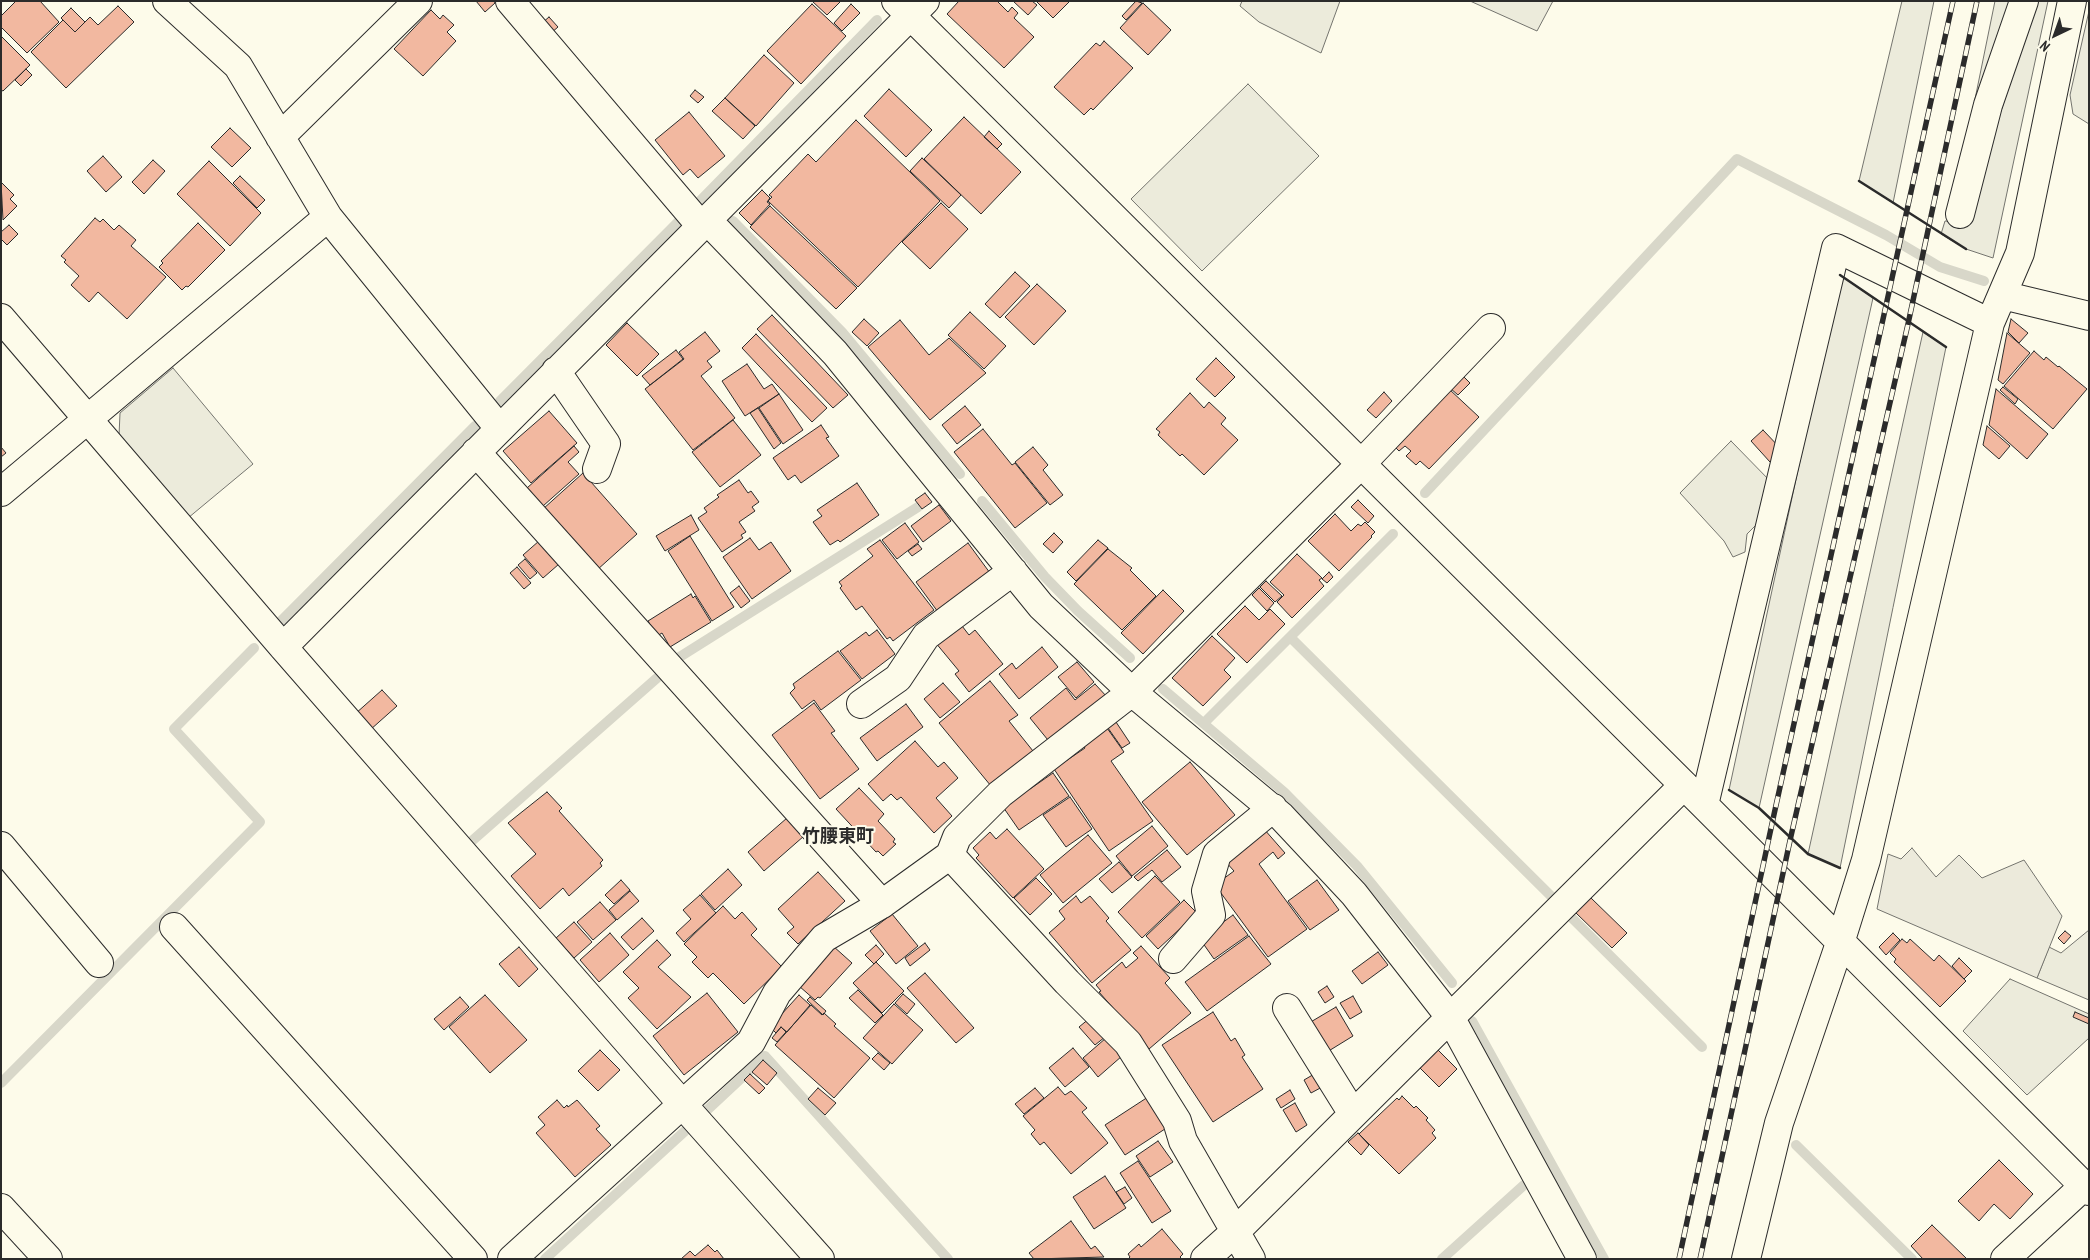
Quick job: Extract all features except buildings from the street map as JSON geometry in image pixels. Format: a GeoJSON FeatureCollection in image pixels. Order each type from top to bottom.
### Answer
{"type":"FeatureCollection","features":[{"type":"Feature","properties":{"kind":"street"},"geometry":{"type":"LineString","coordinates":[[166,1],[238,66],[328,217],[500,428]]}},
{"type":"Feature","properties":{"kind":"street"},"geometry":{"type":"LineString","coordinates":[[280,137],[418,1]]}},
{"type":"Feature","properties":{"kind":"street"},"geometry":{"type":"LineString","coordinates":[[510,1],[704,223],[835,353],[1041,606],[1132,692],[1273,808],[1354,894],[1450,1017],[1582,1259]]}},
{"type":"Feature","properties":{"kind":"street"},"geometry":{"type":"LineString","coordinates":[[1960,214],[1988,105],[2024,1]]}},
{"type":"Feature","properties":{"kind":"street"},"geometry":{"type":"LineString","coordinates":[[1746,1259],[1779,1123],[1866,860],[1990,323],[2020,253],[2072,1]]}},
{"type":"Feature","properties":{"kind":"street"},"geometry":{"type":"LineString","coordinates":[[283,647],[704,223],[910,6],[1361,464],[1840,943],[2085,1182],[2005,1259]]}},
{"type":"Feature","properties":{"kind":"street"},"geometry":{"type":"LineString","coordinates":[[1,492],[328,217]]}},
{"type":"Feature","properties":{"kind":"street"},"geometry":{"type":"LineString","coordinates":[[1704,805],[1836,248],[1990,323]]}},
{"type":"Feature","properties":{"kind":"street"},"geometry":{"type":"LineString","coordinates":[[2002,295],[2089,316]]}},
{"type":"Feature","properties":{"kind":"street"},"geometry":{"type":"LineString","coordinates":[[1,318],[283,647],[820,1259]]}},
{"type":"Feature","properties":{"kind":"street"},"geometry":{"type":"LineString","coordinates":[[512,1259],[751,1042],[777,993],[824,938],[882,904],[950,855],[958,837],[1000,794],[1132,692],[1361,464],[1491,328]]}},
{"type":"Feature","properties":{"kind":"street"},"geometry":{"type":"LineString","coordinates":[[556,371],[606,444],[597,469]]}},
{"type":"Feature","properties":{"kind":"street"},"geometry":{"type":"LineString","coordinates":[[476,452],[882,904]]}},
{"type":"Feature","properties":{"kind":"street"},"geometry":{"type":"LineString","coordinates":[[861,704],[898,678],[926,636],[1013,571]]}},
{"type":"Feature","properties":{"kind":"street"},"geometry":{"type":"LineString","coordinates":[[1205,1259],[1235,1232],[1684,785]]}},
{"type":"Feature","properties":{"kind":"street"},"geometry":{"type":"LineString","coordinates":[[1173,959],[1211,915],[1206,891],[1217,854],[1273,808]]}},
{"type":"Feature","properties":{"kind":"street"},"geometry":{"type":"LineString","coordinates":[[1,846],[100,963]]}},
{"type":"Feature","properties":{"kind":"street"},"geometry":{"type":"LineString","coordinates":[[950,855],[1067,982],[1128,1043],[1177,1121],[1183,1141],[1251,1259]]}},
{"type":"Feature","properties":{"kind":"street"},"geometry":{"type":"LineString","coordinates":[[174,927],[473,1259]]}},
{"type":"Feature","properties":{"kind":"street"},"geometry":{"type":"LineString","coordinates":[[1287,1008],[1353,1114]]}},
{"type":"Feature","properties":{"kind":"street"},"geometry":{"type":"LineString","coordinates":[[1,1208],[48,1259]]}},
{"type":"Feature","properties":{"kind":"shaded area"},"geometry":{"type":"Polygon","coordinates":[[[1242,1],[1340,1],[1321,53],[1259,22],[1240,6],[1242,1]]]}},
{"type":"Feature","properties":{"kind":"shaded area"},"geometry":{"type":"Polygon","coordinates":[[[1470,1],[1553,1],[1537,31],[1470,1]]]}},
{"type":"Feature","properties":{"kind":"shaded area"},"geometry":{"type":"Polygon","coordinates":[[[1902,1],[1934,1],[1893,203],[1859,181],[1902,1]]]}},
{"type":"Feature","properties":{"kind":"shaded area"},"geometry":{"type":"Polygon","coordinates":[[[1995,1],[2015,1],[1974,104],[1995,1]]]}},
{"type":"Feature","properties":{"kind":"shaded area"},"geometry":{"type":"Polygon","coordinates":[[[2037,1],[2048,1],[1993,258],[1966,249],[1941,234],[1945,221],[1972,222],[1999,117],[2037,1]]]}},
{"type":"Feature","properties":{"kind":"shaded area"},"geometry":{"type":"Polygon","coordinates":[[[2089,11],[2089,124],[2073,114],[2070,95],[2089,11]]]}},
{"type":"Feature","properties":{"kind":"shaded area"},"geometry":{"type":"Polygon","coordinates":[[[1248,84],[1319,156],[1202,271],[1131,199],[1248,84]]]}},
{"type":"Feature","properties":{"kind":"shaded area"},"geometry":{"type":"Polygon","coordinates":[[[1840,275],[1873,298],[1759,808],[1729,790],[1840,275]]]}},
{"type":"Feature","properties":{"kind":"shaded area"},"geometry":{"type":"Polygon","coordinates":[[[1923,332],[1946,347],[1840,868],[1808,854],[1923,332]]]}},
{"type":"Feature","properties":{"kind":"shaded area"},"geometry":{"type":"Polygon","coordinates":[[[173,368],[253,464],[188,518],[119,436],[120,413],[173,368]]]}},
{"type":"Feature","properties":{"kind":"shaded area"},"geometry":{"type":"Polygon","coordinates":[[[1731,441],[1773,484],[1765,516],[1747,534],[1745,552],[1733,557],[1724,541],[1680,493],[1731,441]]]}},
{"type":"Feature","properties":{"kind":"shaded area"},"geometry":{"type":"Polygon","coordinates":[[[1912,848],[1936,877],[1959,855],[1982,878],[2024,860],[2062,916],[2037,978],[1877,909],[1888,854],[1901,859],[1912,848]]]}},
{"type":"Feature","properties":{"kind":"shaded area"},"geometry":{"type":"Polygon","coordinates":[[[2089,930],[2089,1000],[2037,978],[2049,947],[2061,953],[2089,930]]]}},
{"type":"Feature","properties":{"kind":"shaded area"},"geometry":{"type":"Polygon","coordinates":[[[2010,979],[2089,1014],[2089,1038],[2027,1095],[1963,1031],[2010,979]]]}},
{"type":"Feature","properties":{"kind":"waterway"},"geometry":{"type":"LineString","coordinates":[[699,202],[877,20]]}},
{"type":"Feature","properties":{"kind":"waterway"},"geometry":{"type":"LineString","coordinates":[[1425,493],[1737,159],[1886,235],[1940,267],[1984,281]]}},
{"type":"Feature","properties":{"kind":"waterway"},"geometry":{"type":"LineString","coordinates":[[500,401],[679,221]]}},
{"type":"Feature","properties":{"kind":"waterway"},"geometry":{"type":"LineString","coordinates":[[733,221],[842,332],[960,474]]}},
{"type":"Feature","properties":{"kind":"waterway"},"geometry":{"type":"LineString","coordinates":[[279,623],[475,426]]}},
{"type":"Feature","properties":{"kind":"waterway"},"geometry":{"type":"LineString","coordinates":[[982,501],[1045,577],[1078,611],[1130,658]]}},
{"type":"Feature","properties":{"kind":"waterway"},"geometry":{"type":"LineString","coordinates":[[678,658],[918,507]]}},
{"type":"Feature","properties":{"kind":"waterway"},"geometry":{"type":"LineString","coordinates":[[1204,723],[1393,534]]}},
{"type":"Feature","properties":{"kind":"waterway"},"geometry":{"type":"LineString","coordinates":[[1290,637],[1553,898]]}},
{"type":"Feature","properties":{"kind":"waterway"},"geometry":{"type":"LineString","coordinates":[[1,1083],[260,822],[174,729],[254,648]]}},
{"type":"Feature","properties":{"kind":"waterway"},"geometry":{"type":"LineString","coordinates":[[473,840],[657,678]]}},
{"type":"Feature","properties":{"kind":"waterway"},"geometry":{"type":"LineString","coordinates":[[1163,689],[1284,792],[1357,866],[1452,983]]}},
{"type":"Feature","properties":{"kind":"waterway"},"geometry":{"type":"LineString","coordinates":[[1571,917],[1702,1047]]}},
{"type":"Feature","properties":{"kind":"waterway"},"geometry":{"type":"LineString","coordinates":[[1472,1021],[1604,1259]]}},
{"type":"Feature","properties":{"kind":"waterway"},"geometry":{"type":"LineString","coordinates":[[706,1111],[765,1056],[948,1259]]}},
{"type":"Feature","properties":{"kind":"waterway"},"geometry":{"type":"LineString","coordinates":[[545,1259],[685,1131]]}},
{"type":"Feature","properties":{"kind":"waterway"},"geometry":{"type":"LineString","coordinates":[[1796,1145],[1912,1259]]}},
{"type":"Feature","properties":{"kind":"waterway"},"geometry":{"type":"LineString","coordinates":[[1442,1259],[1524,1185]]}},
{"type":"Feature","properties":{"kind":"railway"},"geometry":{"type":"LineString","coordinates":[[1679,1259],[1773,819],[1953,1]]}},
{"type":"Feature","properties":{"kind":"railway"},"geometry":{"type":"LineString","coordinates":[[1700,1259],[1791,836],[1908,324],[1977,1]]}},
{"type":"Feature","properties":{"kind":"wall"},"geometry":{"type":"LineString","coordinates":[[1859,181],[1966,249]]}},
{"type":"Feature","properties":{"kind":"wall"},"geometry":{"type":"LineString","coordinates":[[1840,275],[1946,347]]}},
{"type":"Feature","properties":{"kind":"wall"},"geometry":{"type":"LineString","coordinates":[[1729,790],[1759,808],[1808,854],[1840,868]]}},
{"type":"Feature","properties":{"kind":"district","name":"竹腰東町"},"geometry":{"type":"Point","coordinates":[838,837]}}]}
